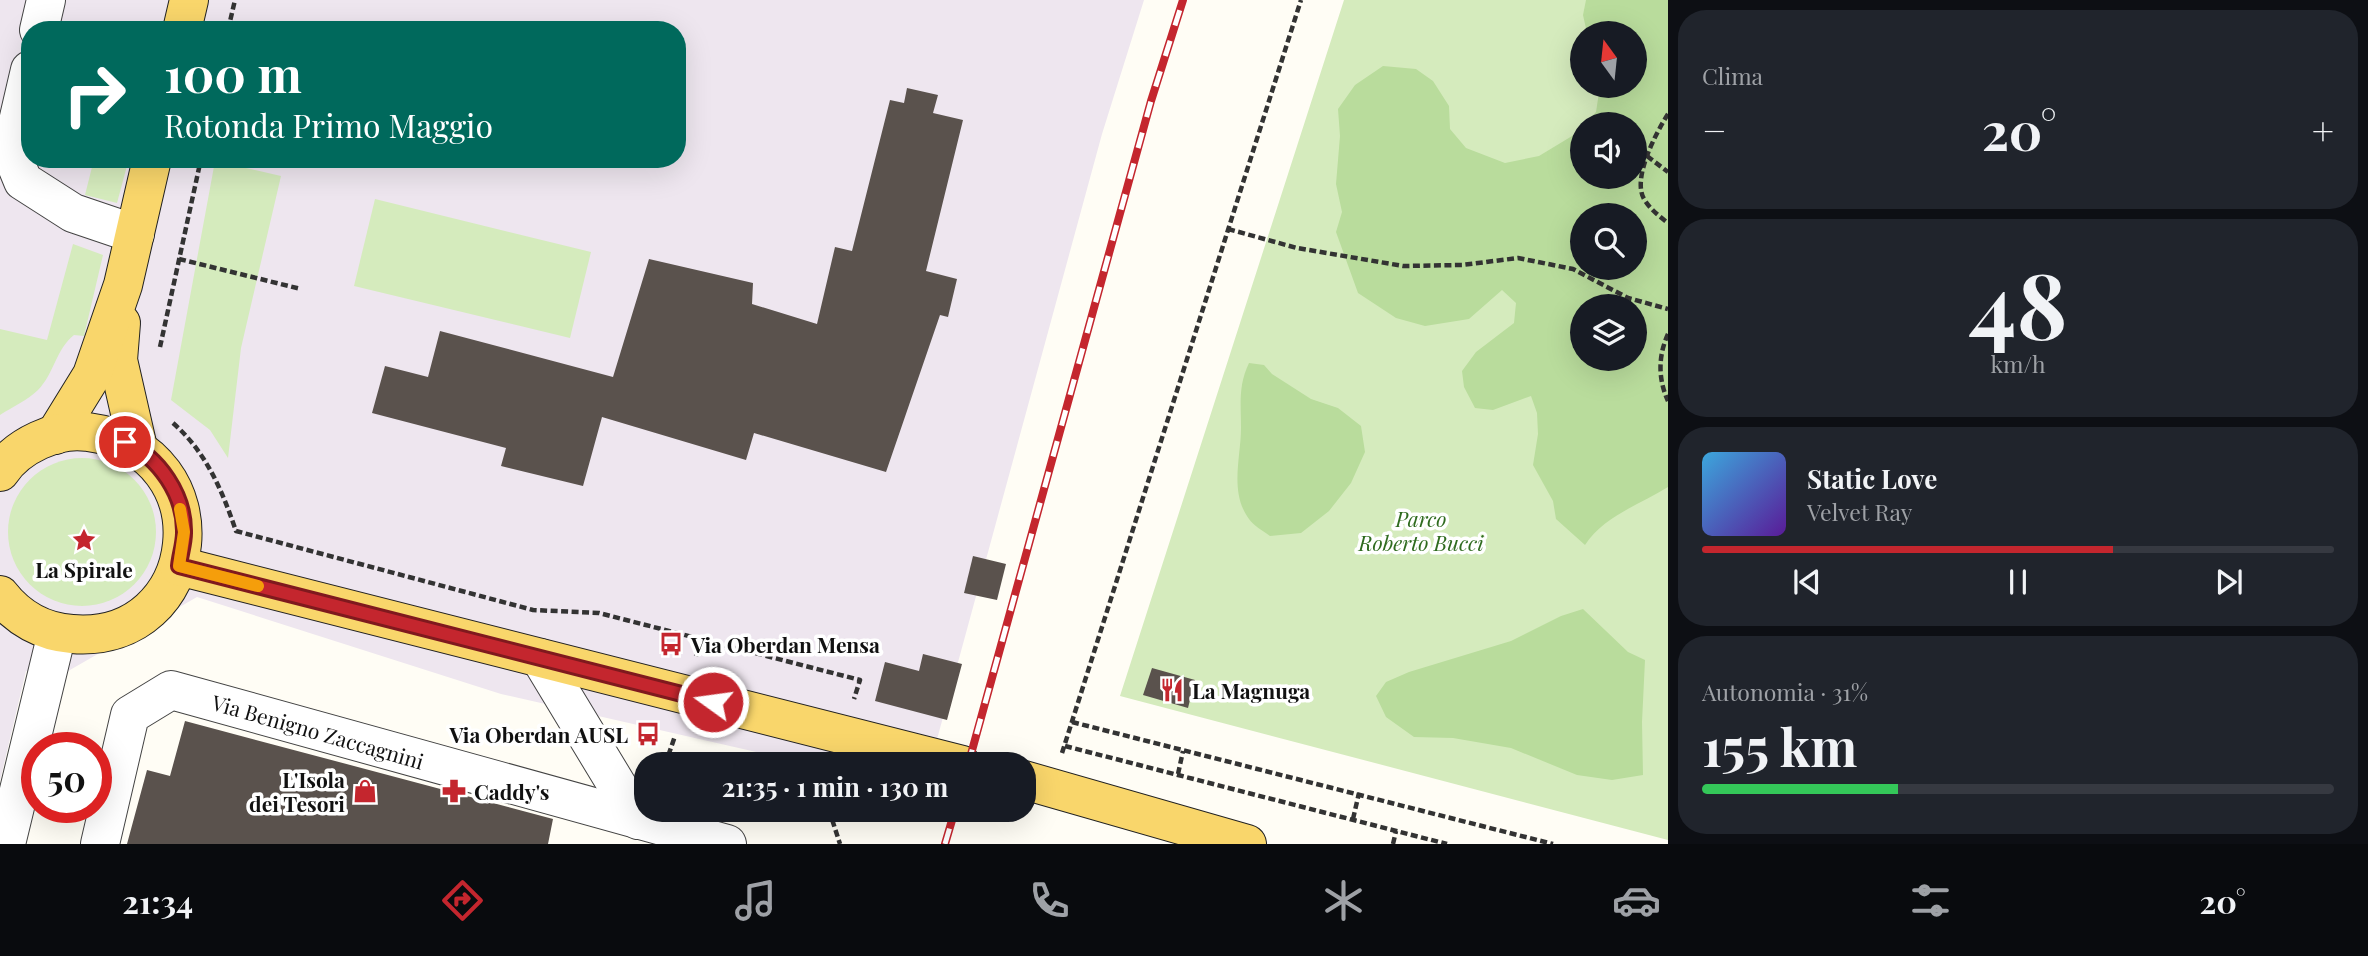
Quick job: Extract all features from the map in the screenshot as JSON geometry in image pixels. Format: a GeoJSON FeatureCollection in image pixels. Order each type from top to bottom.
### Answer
{"type":"FeatureCollection","features":[{"type":"Feature","properties":{"kind":"main road"},"geometry":{"type":"LineString","coordinates":[[185,21],[189,0]]}},
{"type":"Feature","properties":{"kind":"main road"},"geometry":{"type":"LineString","coordinates":[[54,435],[92,375],[123,285],[150,168]]}},
{"type":"Feature","properties":{"kind":"main road"},"geometry":{"type":"LineString","coordinates":[[123,285],[118,360],[138,448]]}},
{"type":"Feature","properties":{"kind":"main road"},"geometry":{"type":"LineString","coordinates":[[0,472],[27,447],[54,435],[83,431],[112,435],[138,448],[163,471],[179,500],[184,532],[179,566],[165,593],[144,614],[117,629],[87,636],[57,633],[32,623],[10,607],[0,595]]}},
{"type":"Feature","properties":{"kind":"main road"},"geometry":{"type":"LineString","coordinates":[[179,566],[911,752]]}},
{"type":"Feature","properties":{"kind":"main road"},"geometry":{"type":"LineString","coordinates":[[1036,784],[1213,839],[1247,844]]}},
{"type":"Feature","properties":{"kind":"street"},"geometry":{"type":"LineString","coordinates":[[41,21],[46,0]]}},
{"type":"Feature","properties":{"kind":"street"},"geometry":{"type":"LineString","coordinates":[[21,109],[11,152],[23,181],[73,213],[135,234]]}},
{"type":"Feature","properties":{"kind":"street"},"geometry":{"type":"LineString","coordinates":[[6,844],[57,633]]}},
{"type":"Feature","properties":{"kind":"street"},"geometry":{"type":"LineString","coordinates":[[540,658],[634,813]]}},
{"type":"Feature","properties":{"kind":"street","name":"Via Benigno Zaccagnini"},"geometry":{"type":"LineString","coordinates":[[100,844],[130,715],[171,690],[634,819]]}},
{"type":"Feature","properties":{"kind":"street","name":"Via Benigno Zaccagnini"},"geometry":{"type":"LineString","coordinates":[[645,822],[727,844]]}},
{"type":"Feature","properties":{"kind":"path"},"geometry":{"type":"LineString","coordinates":[[230,21],[235,0]]}},
{"type":"Feature","properties":{"kind":"path"},"geometry":{"type":"LineString","coordinates":[[1301,0],[1065,746],[1447,844]]}},
{"type":"Feature","properties":{"kind":"path"},"geometry":{"type":"LineString","coordinates":[[1668,114],[1647,156],[1668,172]]}},
{"type":"Feature","properties":{"kind":"path"},"geometry":{"type":"LineString","coordinates":[[158,360],[199,168]]}},
{"type":"Feature","properties":{"kind":"path"},"geometry":{"type":"LineString","coordinates":[[1642,189],[1642,196],[1651,208],[1668,223]]}},
{"type":"Feature","properties":{"kind":"path"},"geometry":{"type":"LineString","coordinates":[[1228,229],[1297,248],[1403,266],[1462,265],[1518,257],[1573,269],[1628,298],[1668,309]]}},
{"type":"Feature","properties":{"kind":"path"},"geometry":{"type":"LineString","coordinates":[[179,259],[301,289]]}},
{"type":"Feature","properties":{"kind":"path"},"geometry":{"type":"LineString","coordinates":[[1668,334],[1661,349],[1661,386],[1668,401]]}},
{"type":"Feature","properties":{"kind":"path"},"geometry":{"type":"LineString","coordinates":[[169,420],[202,453],[224,498],[236,531],[533,610],[598,613],[860,680],[853,703]]}},
{"type":"Feature","properties":{"kind":"path"},"geometry":{"type":"LineString","coordinates":[[696,656],[701,639]]}},
{"type":"Feature","properties":{"kind":"path"},"geometry":{"type":"LineString","coordinates":[[1072,722],[1553,844]]}},
{"type":"Feature","properties":{"kind":"path"},"geometry":{"type":"LineString","coordinates":[[669,752],[675,736]]}},
{"type":"Feature","properties":{"kind":"path"},"geometry":{"type":"LineString","coordinates":[[1178,775],[1183,751]]}},
{"type":"Feature","properties":{"kind":"path"},"geometry":{"type":"LineString","coordinates":[[1353,819],[1359,793]]}},
{"type":"Feature","properties":{"kind":"path"},"geometry":{"type":"LineString","coordinates":[[833,822],[839,844]]}},
{"type":"Feature","properties":{"kind":"path"},"geometry":{"type":"LineString","coordinates":[[1393,844],[1396,831]]}},
{"type":"Feature","properties":{"kind":"shaded area"},"geometry":{"type":"Polygon","coordinates":[[[0,0],[1144,0],[1102,134],[934,752],[757,752],[501,694],[197,597],[56,678],[26,671],[0,781],[0,0]]]}},
{"type":"Feature","properties":{"kind":"green space","name":"Parco Roberto Bucci"},"geometry":{"type":"Polygon","coordinates":[[[1344,0],[1668,0],[1668,840],[1120,696],[1344,0]]]}},
{"type":"Feature","properties":{"kind":"green space"},"geometry":{"type":"Polygon","coordinates":[[[1586,0],[1668,0],[1668,487],[1612,519],[1585,545],[1556,519],[1553,501],[1533,465],[1538,434],[1537,413],[1531,396],[1493,410],[1475,408],[1464,387],[1462,371],[1476,352],[1514,323],[1516,303],[1502,290],[1469,319],[1425,326],[1396,318],[1358,293],[1336,232],[1342,212],[1336,184],[1340,136],[1338,109],[1355,85],[1383,66],[1416,69],[1433,81],[1449,106],[1450,129],[1466,148],[1505,163],[1539,156],[1570,137],[1570,189],[1647,189],[1647,112],[1596,112],[1598,98],[1647,98],[1647,21],[1584,21],[1586,0]]]}},
{"type":"Feature","properties":{"kind":"green space"},"geometry":{"type":"Polygon","coordinates":[[[92,168],[126,168],[117,203],[85,195],[92,168]]]}},
{"type":"Feature","properties":{"kind":"green space"},"geometry":{"type":"Polygon","coordinates":[[[214,168],[246,168],[281,176],[241,348],[228,458],[210,430],[171,400],[214,168]]]}},
{"type":"Feature","properties":{"kind":"green space"},"geometry":{"type":"Polygon","coordinates":[[[375,199],[591,252],[570,338],[354,286],[375,199]]]}},
{"type":"Feature","properties":{"kind":"green space"},"geometry":{"type":"Polygon","coordinates":[[[73,244],[103,255],[84,336],[74,335],[68,341],[38,390],[0,415],[0,329],[47,340],[73,244]]]}},
{"type":"Feature","properties":{"kind":"green space"},"geometry":{"type":"Polygon","coordinates":[[[1249,363],[1264,365],[1272,374],[1311,399],[1338,408],[1361,426],[1365,452],[1351,483],[1329,511],[1301,533],[1270,536],[1251,521],[1239,497],[1241,395],[1249,363]]]}},
{"type":"Feature","properties":{"kind":"green space"},"geometry":{"type":"Polygon","coordinates":[[[82,458],[110,463],[134,480],[151,504],[156,532],[151,560],[134,584],[110,601],[82,606],[54,601],[30,584],[13,560],[8,532],[13,504],[30,480],[54,463],[82,458]]]}},
{"type":"Feature","properties":{"kind":"green space"},"geometry":{"type":"Polygon","coordinates":[[[1583,609],[1628,652],[1645,660],[1643,775],[1612,780],[1577,775],[1511,748],[1453,738],[1414,737],[1386,717],[1376,696],[1386,682],[1409,672],[1511,641],[1561,616],[1583,609]]]}},
{"type":"Feature","properties":{"kind":"building"},"geometry":{"type":"Polygon","coordinates":[[[907,88],[938,95],[933,113],[963,120],[926,271],[957,279],[948,317],[940,315],[886,472],[754,433],[746,460],[602,417],[583,486],[501,466],[506,448],[372,413],[385,366],[428,377],[440,331],[613,377],[649,259],[753,283],[752,304],[817,324],[835,247],[852,251],[890,100],[904,103],[907,88]]]}},
{"type":"Feature","properties":{"kind":"building"},"geometry":{"type":"Polygon","coordinates":[[[973,556],[1006,564],[997,600],[964,593],[973,556]]]}},
{"type":"Feature","properties":{"kind":"building"},"geometry":{"type":"Polygon","coordinates":[[[923,654],[962,664],[947,720],[875,701],[885,662],[919,671],[923,654]]]}},
{"type":"Feature","properties":{"kind":"building"},"geometry":{"type":"Polygon","coordinates":[[[1152,668],[1195,680],[1188,708],[1143,695],[1152,668]]]}},
{"type":"Feature","properties":{"kind":"building"},"geometry":{"type":"Polygon","coordinates":[[[185,721],[553,819],[548,844],[127,844],[147,770],[170,776],[185,721]]]}},
{"type":"Feature","properties":{"kind":"railway"},"geometry":{"type":"LineString","coordinates":[[972,752],[1151,101],[1183,0]]}},
{"type":"Feature","properties":{"kind":"railway"},"geometry":{"type":"LineString","coordinates":[[945,844],[951,822]]}},
{"type":"Feature","properties":{"kind":"slow traffic"},"geometry":{"type":"LineString","coordinates":[[180,509],[184,532],[179,566],[258,586]]}},
{"type":"Feature","properties":{"kind":"place","name":"La Spirale"},"geometry":{"type":"Point","coordinates":[84,540]}},
{"type":"Feature","properties":{"kind":"place","name":"Via Oberdan Mensa"},"geometry":{"type":"Point","coordinates":[671,644]}},
{"type":"Feature","properties":{"kind":"place","name":"La Magnuga"},"geometry":{"type":"Point","coordinates":[1172,690]}},
{"type":"Feature","properties":{"kind":"place","name":"Via Oberdan AUSL"},"geometry":{"type":"Point","coordinates":[648,734]}},
{"type":"Feature","properties":{"kind":"place","name":"L'Isola dei Tesori"},"geometry":{"type":"Point","coordinates":[365,791]}},
{"type":"Feature","properties":{"kind":"place","name":"Caddy's"},"geometry":{"type":"Point","coordinates":[454,791]}},
{"type":"Feature","properties":{"kind":"route"},"geometry":{"type":"LineString","coordinates":[[125,442],[138,448],[163,471],[179,500],[184,532],[179,566],[713,702]]}}]}
